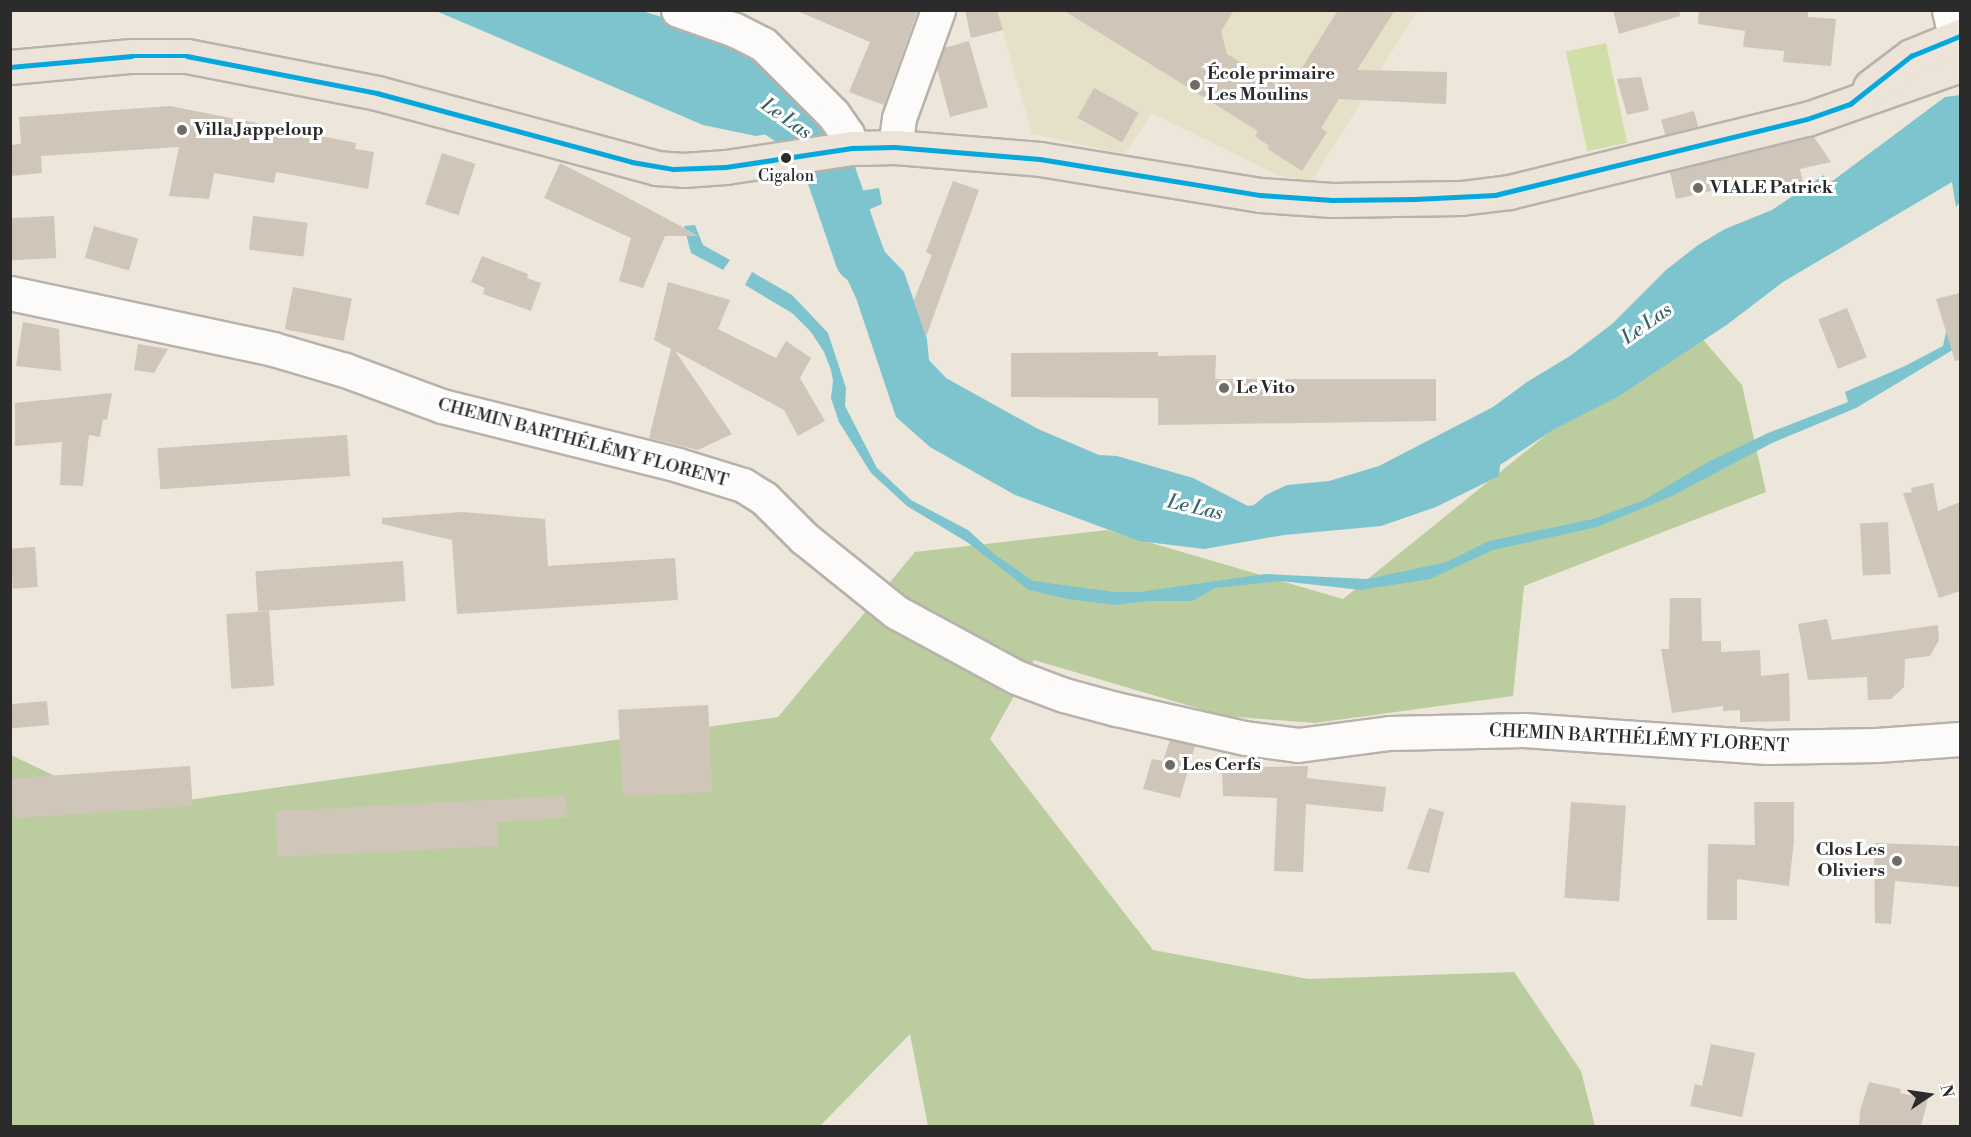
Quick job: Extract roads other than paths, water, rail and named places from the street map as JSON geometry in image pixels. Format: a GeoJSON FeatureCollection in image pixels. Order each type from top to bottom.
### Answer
{"type":"FeatureCollection","features":[{"type":"Feature","properties":{"kind":"main road"},"geometry":{"type":"LineString","coordinates":[[10,68],[132,56],[187,56],[377,93],[656,168],[683,170],[726,167],[831,151],[895,147],[1040,159],[1287,198],[1461,198],[1496,195],[1807,119],[1909,83],[1958,41]]}},
{"type":"Feature","properties":{"kind":"main road"},"geometry":{"type":"LineString","coordinates":[[1850,104],[1911,56],[1958,41]]}},
{"type":"Feature","properties":{"kind":"street"},"geometry":{"type":"LineString","coordinates":[[678,10],[726,26],[763,44],[833,114],[843,127],[831,151]]}},
{"type":"Feature","properties":{"kind":"street"},"geometry":{"type":"LineString","coordinates":[[895,147],[899,118],[938,10]]}},
{"type":"Feature","properties":{"kind":"street","name":"CHEMIN BARTHÉLÉMY FLORENT"},"geometry":{"type":"LineString","coordinates":[[10,293],[273,349],[345,370],[442,406],[678,465],[743,485],[764,498],[804,538],[885,604],[904,616],[1016,677],[1086,702],[1137,714],[1245,738],[1298,745],[1389,733],[1524,730],[1766,747],[1877,745],[1960,739]]}},
{"type":"Feature","properties":{"kind":"water"},"geometry":{"type":"Polygon","coordinates":[[[436,11],[642,11],[698,28],[747,48],[821,125],[756,136],[703,125],[436,11]]]}},
{"type":"Feature","properties":{"kind":"water"},"geometry":{"type":"Polygon","coordinates":[[[1960,95],[1960,202],[1956,207],[1952,182],[1783,282],[1728,324],[1619,396],[1553,430],[1500,465],[1499,476],[1436,507],[1381,526],[1284,535],[1204,549],[1139,541],[1015,495],[930,447],[896,417],[856,298],[832,246],[816,198],[879,188],[882,204],[868,210],[885,252],[904,272],[927,339],[929,360],[946,378],[1038,429],[1099,455],[1117,456],[1193,478],[1248,506],[1254,505],[1266,495],[1287,485],[1329,481],[1379,466],[1493,407],[1527,382],[1570,356],[1612,324],[1666,270],[1698,245],[1725,229],[1772,210],[1824,175],[1827,185],[1945,97],[1960,95]]]}},
{"type":"Feature","properties":{"kind":"water"},"geometry":{"type":"Polygon","coordinates":[[[695,225],[703,245],[730,260],[723,270],[691,253],[684,226],[695,225]]]}},
{"type":"Feature","properties":{"kind":"water"},"geometry":{"type":"Polygon","coordinates":[[[752,272],[792,295],[828,333],[846,388],[845,406],[877,468],[911,500],[968,530],[994,554],[1033,581],[1114,592],[1139,592],[1265,574],[1367,579],[1447,562],[1489,541],[1593,519],[1642,501],[1710,461],[1768,433],[1848,402],[1845,392],[1905,366],[1943,346],[1946,332],[1960,328],[1960,339],[1951,351],[1856,408],[1772,443],[1672,496],[1597,527],[1493,550],[1430,579],[1361,590],[1281,581],[1215,588],[1192,601],[1148,601],[1115,605],[1068,599],[1029,590],[967,542],[907,506],[871,473],[839,422],[831,398],[833,381],[831,370],[824,352],[811,332],[792,313],[745,285],[752,272]]]}},
{"type":"Feature","properties":{"kind":"waterway","name":"Le Las"},"geometry":{"type":"LineString","coordinates":[[745,90],[820,142],[860,258]]}},
{"type":"Feature","properties":{"kind":"place","name":"École primaire Les Moulins"},"geometry":{"type":"Point","coordinates":[1195,85]}},
{"type":"Feature","properties":{"kind":"place","name":"Villa Jappeloup"},"geometry":{"type":"Point","coordinates":[182,130]}},
{"type":"Feature","properties":{"kind":"place","name":"Cigalon"},"geometry":{"type":"Point","coordinates":[786,158]}},
{"type":"Feature","properties":{"kind":"place","name":"VIALE Patrick"},"geometry":{"type":"Point","coordinates":[1698,188]}},
{"type":"Feature","properties":{"kind":"place","name":"Le Vito"},"geometry":{"type":"Point","coordinates":[1224,388]}},
{"type":"Feature","properties":{"kind":"place","name":"Les Cerfs"},"geometry":{"type":"Point","coordinates":[1170,765]}},
{"type":"Feature","properties":{"kind":"place","name":"Clos Les Oliviers"},"geometry":{"type":"Point","coordinates":[1897,861]}}]}
